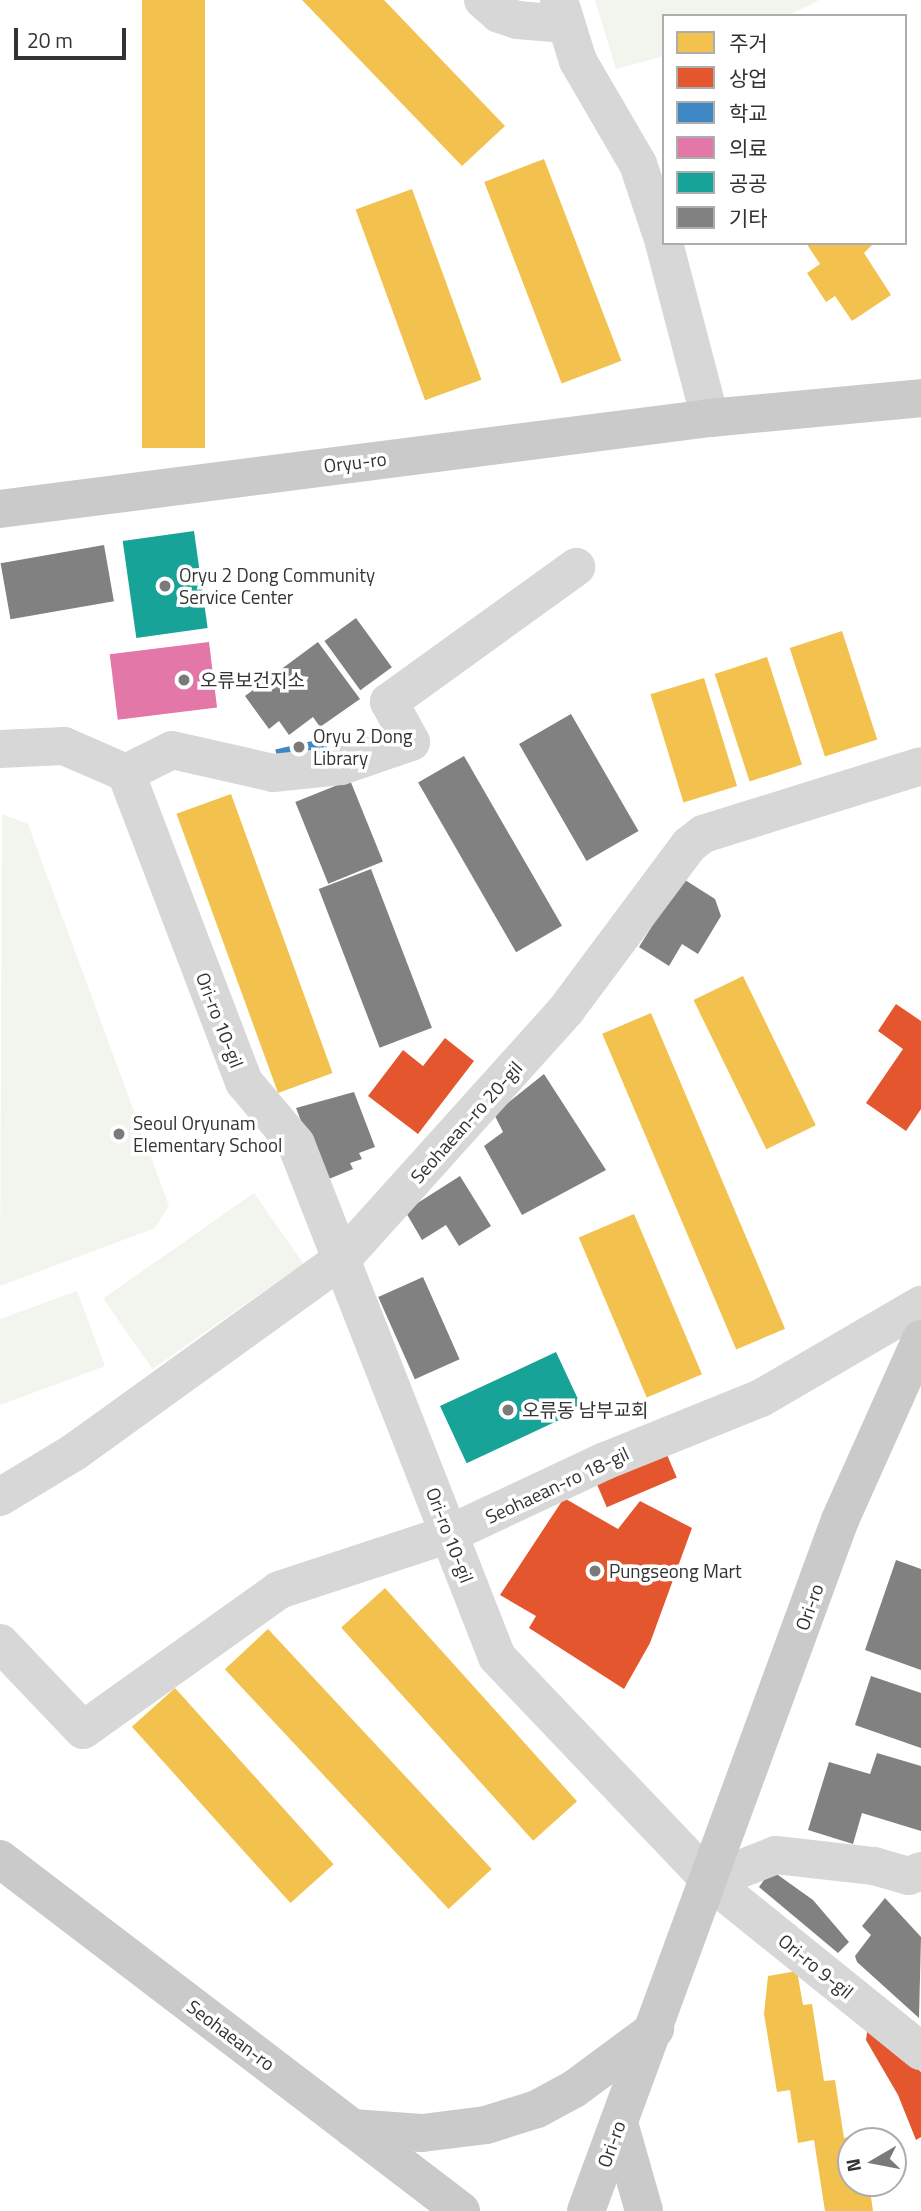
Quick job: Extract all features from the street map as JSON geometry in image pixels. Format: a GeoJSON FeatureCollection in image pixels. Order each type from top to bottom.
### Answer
{"type":"FeatureCollection","features":[{"type":"Feature","properties":{"kind":"main road","name":"Oryu-ro"},"geometry":{"type":"LineString","coordinates":[[0,509],[710,418],[921,398]]}},
{"type":"Feature","properties":{"kind":"main road","name":"Ori-ro"},"geometry":{"type":"LineString","coordinates":[[586,2211],[710,1881],[840,1520],[910,1385],[921,1339]]}},
{"type":"Feature","properties":{"kind":"main road","name":"Seohaean-ro"},"geometry":{"type":"LineString","coordinates":[[0,1859],[461,2211]]}},
{"type":"Feature","properties":{"kind":"main road"},"geometry":{"type":"LineString","coordinates":[[352,2128],[422,2133],[486,2125],[537,2109],[574,2089],[654,2029]]}},
{"type":"Feature","properties":{"kind":"main road"},"geometry":{"type":"LineString","coordinates":[[621,2119],[644,2211]]}},
{"type":"Feature","properties":{"kind":"street"},"geometry":{"type":"LineString","coordinates":[[483,0],[499,14],[517,20],[562,12],[578,61],[638,164],[662,237]]}},
{"type":"Feature","properties":{"kind":"street"},"geometry":{"type":"LineString","coordinates":[[665,245],[710,418]]}},
{"type":"Feature","properties":{"kind":"street"},"geometry":{"type":"LineString","coordinates":[[0,749],[64,746],[125,773],[172,750],[273,773],[341,766],[411,742],[389,702],[576,567]]}},
{"type":"Feature","properties":{"kind":"street","name":"Seohaean-ro 20-gil"},"geometry":{"type":"LineString","coordinates":[[0,1497],[73,1453],[342,1259],[566,1010],[689,845],[703,834],[921,766]]}},
{"type":"Feature","properties":{"kind":"street","name":"Ori-ro 10-gil"},"geometry":{"type":"LineString","coordinates":[[125,773],[244,1082],[296,1144],[497,1657],[710,1881]]}},
{"type":"Feature","properties":{"kind":"street","name":"Seohaean-ro 18-gil"},"geometry":{"type":"LineString","coordinates":[[0,1643],[83,1730],[279,1590],[449,1534],[605,1461],[761,1398],[921,1305]]}},
{"type":"Feature","properties":{"kind":"street"},"geometry":{"type":"LineString","coordinates":[[710,1881],[776,1856],[874,1866],[909,1876],[921,1871]]}},
{"type":"Feature","properties":{"kind":"street","name":"Ori-ro 9-gil"},"geometry":{"type":"LineString","coordinates":[[710,1881],[921,2051]]}},
{"type":"Feature","properties":{"kind":"street"},"geometry":{"type":"LineString","coordinates":[[621,2119],[660,2211]]}},
{"type":"Feature","properties":{"kind":"shaded area"},"geometry":{"type":"Polygon","coordinates":[[[595,0],[819,0],[791,14],[662,14],[662,57],[616,69],[595,0]]]}},
{"type":"Feature","properties":{"kind":"shaded area"},"geometry":{"type":"Polygon","coordinates":[[[2,814],[28,824],[169,1206],[155,1228],[0,1286],[2,814]]]}},
{"type":"Feature","properties":{"kind":"shaded area"},"geometry":{"type":"Polygon","coordinates":[[[254,1193],[303,1263],[153,1369],[103,1299],[254,1193]]]}},
{"type":"Feature","properties":{"kind":"shaded area"},"geometry":{"type":"Polygon","coordinates":[[[77,1291],[105,1366],[0,1405],[0,1319],[77,1291]]]}},
{"type":"Feature","properties":{"kind":"building: 주거"},"geometry":{"type":"Polygon","coordinates":[[[142,0],[205,0],[205,448],[142,448],[142,0]]]}},
{"type":"Feature","properties":{"kind":"building: 주거"},"geometry":{"type":"Polygon","coordinates":[[[302,0],[384,0],[505,126],[462,166],[302,0]]]}},
{"type":"Feature","properties":{"kind":"building: 주거"},"geometry":{"type":"Polygon","coordinates":[[[544,159],[621,361],[562,384],[484,182],[544,159]]]}},
{"type":"Feature","properties":{"kind":"building: 주거"},"geometry":{"type":"Polygon","coordinates":[[[412,189],[481,380],[425,400],[356,210],[412,189]]]}},
{"type":"Feature","properties":{"kind":"building: 주거"},"geometry":{"type":"Polygon","coordinates":[[[807,245],[872,245],[864,253],[891,295],[852,321],[835,296],[826,302],[807,273],[820,264],[807,245]]]}},
{"type":"Feature","properties":{"kind":"building: 주거"},"geometry":{"type":"Polygon","coordinates":[[[842,631],[877,739],[825,756],[790,648],[842,631]]]}},
{"type":"Feature","properties":{"kind":"building: 주거"},"geometry":{"type":"Polygon","coordinates":[[[767,657],[802,764],[750,781],[715,674],[767,657]]]}},
{"type":"Feature","properties":{"kind":"building: 주거"},"geometry":{"type":"Polygon","coordinates":[[[704,678],[737,786],[683,802],[650,694],[704,678]]]}},
{"type":"Feature","properties":{"kind":"building: 주거"},"geometry":{"type":"Polygon","coordinates":[[[231,794],[333,1073],[278,1093],[176,814],[231,794]]]}},
{"type":"Feature","properties":{"kind":"building: 주거"},"geometry":{"type":"Polygon","coordinates":[[[743,976],[816,1125],[766,1149],[694,1000],[743,976]]]}},
{"type":"Feature","properties":{"kind":"building: 주거"},"geometry":{"type":"Polygon","coordinates":[[[651,1013],[785,1329],[736,1349],[602,1034],[651,1013]]]}},
{"type":"Feature","properties":{"kind":"building: 주거"},"geometry":{"type":"Polygon","coordinates":[[[634,1214],[702,1374],[647,1398],[579,1237],[634,1214]]]}},
{"type":"Feature","properties":{"kind":"building: 주거"},"geometry":{"type":"Polygon","coordinates":[[[385,1588],[577,1801],[533,1841],[341,1627],[385,1588]]]}},
{"type":"Feature","properties":{"kind":"building: 주거"},"geometry":{"type":"Polygon","coordinates":[[[268,1629],[492,1869],[449,1909],[225,1669],[268,1629]]]}},
{"type":"Feature","properties":{"kind":"building: 주거"},"geometry":{"type":"Polygon","coordinates":[[[175,1688],[334,1864],[290,1903],[132,1727],[175,1688]]]}},
{"type":"Feature","properties":{"kind":"building: 주거"},"geometry":{"type":"Polygon","coordinates":[[[797,1971],[803,2005],[812,2004],[824,2081],[835,2080],[842,2127],[837,2127],[837,2197],[871,2197],[873,2211],[825,2211],[814,2140],[798,2143],[790,2090],[777,2092],[764,2014],[768,1976],[797,1971]]]}},
{"type":"Feature","properties":{"kind":"building: 상업"},"geometry":{"type":"Polygon","coordinates":[[[896,1004],[921,1021],[921,1109],[906,1131],[866,1103],[903,1049],[878,1031],[896,1004]]]}},
{"type":"Feature","properties":{"kind":"building: 상업"},"geometry":{"type":"Polygon","coordinates":[[[445,1038],[474,1061],[418,1134],[368,1096],[403,1050],[423,1066],[445,1038]]]}},
{"type":"Feature","properties":{"kind":"building: 상업"},"geometry":{"type":"Polygon","coordinates":[[[665,1450],[677,1478],[607,1507],[595,1480],[665,1450]]]}},
{"type":"Feature","properties":{"kind":"building: 상업","name":"Pungseong Mart"},"geometry":{"type":"Polygon","coordinates":[[[564,1498],[618,1529],[640,1501],[692,1528],[650,1643],[624,1689],[529,1628],[536,1616],[500,1595],[564,1498]]]}},
{"type":"Feature","properties":{"kind":"building: 상업"},"geometry":{"type":"Polygon","coordinates":[[[868,2025],[921,2072],[921,2137],[916,2140],[898,2095],[866,2040],[868,2025]]]}},
{"type":"Feature","properties":{"kind":"building: 학교"},"geometry":{"type":"Polygon","coordinates":[[[325,738],[329,756],[279,767],[275,749],[325,738]]]}},
{"type":"Feature","properties":{"kind":"building: 의료"},"geometry":{"type":"Polygon","coordinates":[[[209,642],[217,708],[118,720],[110,654],[209,642]]]}},
{"type":"Feature","properties":{"kind":"building: 공공"},"geometry":{"type":"Polygon","coordinates":[[[194,531],[208,628],[136,638],[123,541],[194,531]]]}},
{"type":"Feature","properties":{"kind":"building: 공공"},"geometry":{"type":"Polygon","coordinates":[[[556,1352],[583,1409],[467,1463],[440,1406],[556,1352]]]}},
{"type":"Feature","properties":{"kind":"building: 기타"},"geometry":{"type":"Polygon","coordinates":[[[104,545],[114,601],[10,619],[1,563],[104,545]]]}},
{"type":"Feature","properties":{"kind":"building: 기타"},"geometry":{"type":"Polygon","coordinates":[[[356,618],[392,667],[360,690],[324,641],[356,618]]]}},
{"type":"Feature","properties":{"kind":"building: 기타"},"geometry":{"type":"Polygon","coordinates":[[[318,642],[360,699],[320,727],[313,717],[289,735],[279,721],[269,729],[245,696],[318,642]]]}},
{"type":"Feature","properties":{"kind":"building: 기타"},"geometry":{"type":"Polygon","coordinates":[[[571,714],[638,831],[587,861],[519,744],[571,714]]]}},
{"type":"Feature","properties":{"kind":"building: 기타"},"geometry":{"type":"Polygon","coordinates":[[[464,756],[562,926],[516,952],[418,782],[464,756]]]}},
{"type":"Feature","properties":{"kind":"building: 기타"},"geometry":{"type":"Polygon","coordinates":[[[350,780],[383,862],[328,884],[295,802],[350,780]]]}},
{"type":"Feature","properties":{"kind":"building: 기타"},"geometry":{"type":"Polygon","coordinates":[[[371,869],[432,1028],[380,1048],[319,889],[371,869]]]}},
{"type":"Feature","properties":{"kind":"building: 기타"},"geometry":{"type":"Polygon","coordinates":[[[682,878],[715,899],[721,916],[698,954],[682,944],[669,966],[639,947],[682,878]]]}},
{"type":"Feature","properties":{"kind":"building: 기타"},"geometry":{"type":"Polygon","coordinates":[[[544,1074],[606,1170],[522,1215],[484,1146],[503,1132],[494,1114],[544,1074]]]}},
{"type":"Feature","properties":{"kind":"building: 기타"},"geometry":{"type":"Polygon","coordinates":[[[354,1092],[375,1147],[359,1153],[362,1159],[350,1163],[353,1169],[324,1181],[296,1108],[354,1092]]]}},
{"type":"Feature","properties":{"kind":"building: 기타"},"geometry":{"type":"Polygon","coordinates":[[[460,1176],[491,1226],[459,1246],[446,1225],[422,1240],[405,1211],[460,1176]]]}},
{"type":"Feature","properties":{"kind":"building: 기타"},"geometry":{"type":"Polygon","coordinates":[[[423,1277],[460,1359],[415,1379],[378,1297],[423,1277]]]}},
{"type":"Feature","properties":{"kind":"building: 기타"},"geometry":{"type":"Polygon","coordinates":[[[896,1560],[921,1569],[921,1670],[865,1650],[896,1560]]]}},
{"type":"Feature","properties":{"kind":"building: 기타"},"geometry":{"type":"Polygon","coordinates":[[[871,1676],[921,1693],[921,1748],[855,1725],[871,1676]]]}},
{"type":"Feature","properties":{"kind":"building: 기타"},"geometry":{"type":"Polygon","coordinates":[[[877,1753],[921,1766],[921,1831],[862,1813],[853,1844],[808,1830],[829,1762],[870,1774],[877,1753]]]}},
{"type":"Feature","properties":{"kind":"building: 기타"},"geometry":{"type":"Polygon","coordinates":[[[771,1870],[813,1900],[849,1942],[838,1953],[759,1887],[771,1870]]]}},
{"type":"Feature","properties":{"kind":"building: 기타"},"geometry":{"type":"Polygon","coordinates":[[[885,1898],[921,1937],[919,2018],[857,1962],[855,1956],[871,1935],[862,1926],[885,1898]]]}},
{"type":"Feature","properties":{"kind":"place","name":"Oryu 2 Dong Community Service Center"},"geometry":{"type":"Point","coordinates":[165,586]}},
{"type":"Feature","properties":{"kind":"place","name":"오류보건지소"},"geometry":{"type":"Point","coordinates":[184,680]}},
{"type":"Feature","properties":{"kind":"place","name":"Oryu 2 Dong Library"},"geometry":{"type":"Point","coordinates":[299,747]}},
{"type":"Feature","properties":{"kind":"place","name":"Seoul Oryunam Elementary School"},"geometry":{"type":"Point","coordinates":[119,1134]}},
{"type":"Feature","properties":{"kind":"place","name":"오류동 남부교회"},"geometry":{"type":"Point","coordinates":[508,1410]}},
{"type":"Feature","properties":{"kind":"place","name":"Pungseong Mart"},"geometry":{"type":"Point","coordinates":[595,1571]}}]}
